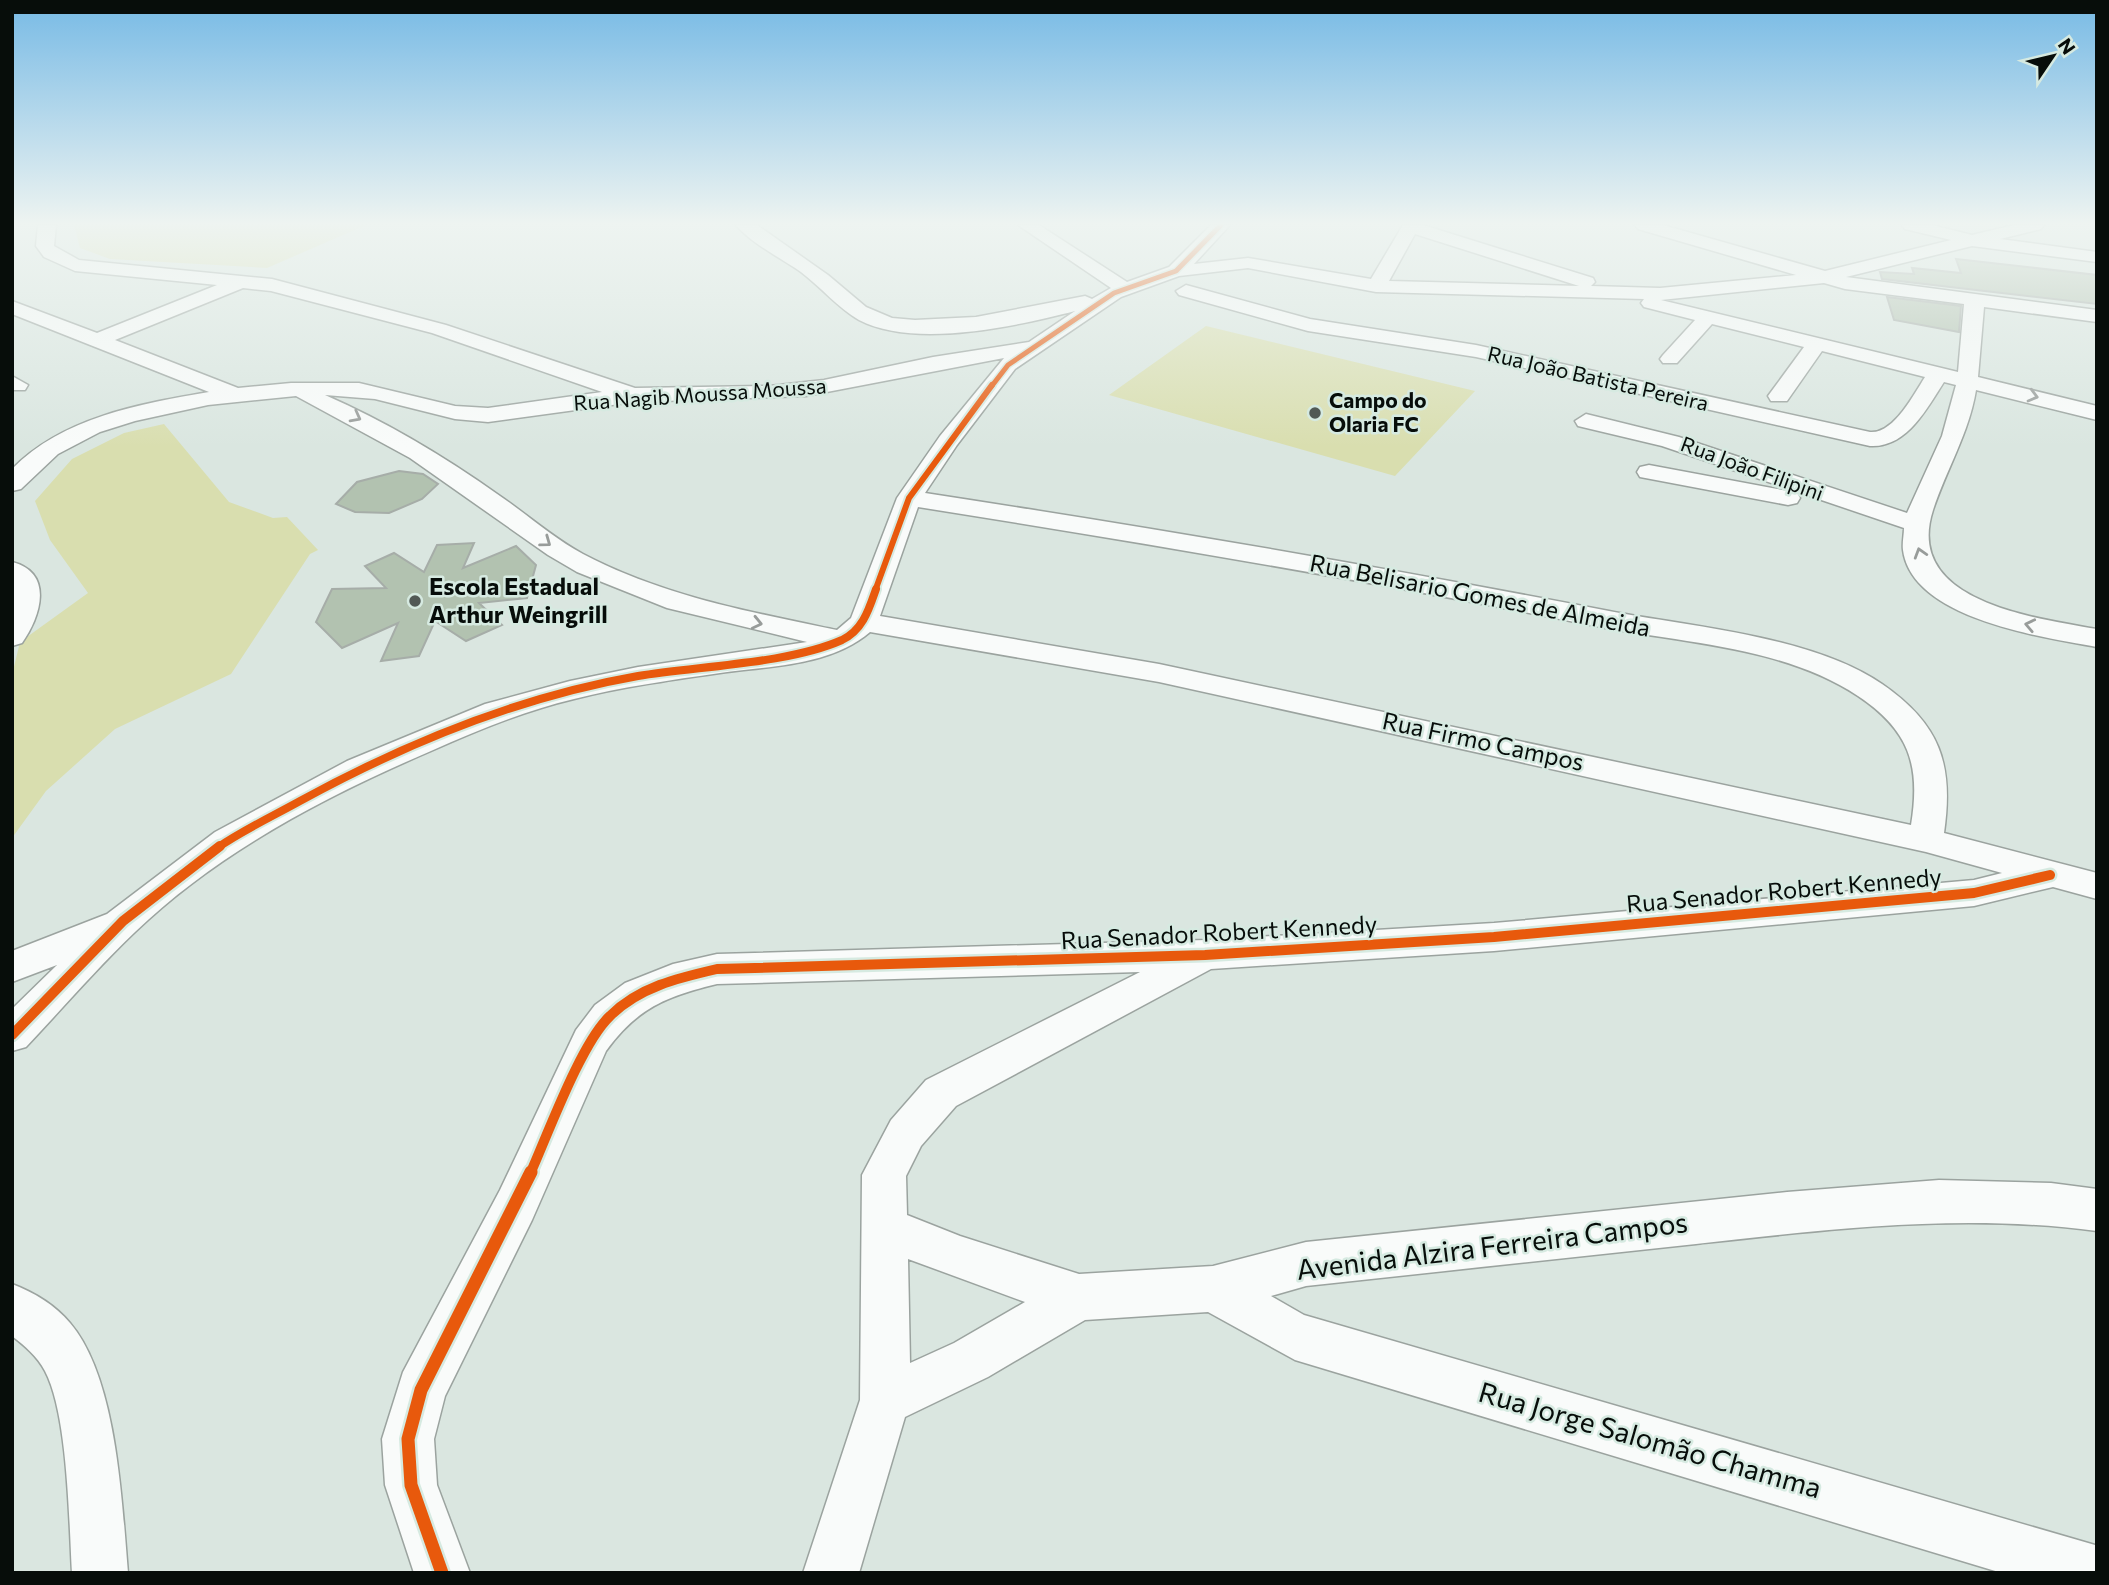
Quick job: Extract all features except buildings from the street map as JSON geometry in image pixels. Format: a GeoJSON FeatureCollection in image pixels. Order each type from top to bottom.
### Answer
{"type":"FeatureCollection","features":[{"type":"Feature","properties":{"kind":"street"},"geometry":{"type":"LineString","coordinates":[[97,340],[198,299]]}},
{"type":"Feature","properties":{"kind":"street"},"geometry":{"type":"LineString","coordinates":[[329,299],[439,329],[633,395]]}},
{"type":"Feature","properties":{"kind":"street"},"geometry":{"type":"LineString","coordinates":[[846,299],[869,317],[885,323],[935,325],[995,320],[1063,308],[1091,299]]}},
{"type":"Feature","properties":{"kind":"street"},"geometry":{"type":"LineString","coordinates":[[12,1035],[122,921],[227,841],[359,769],[496,711],[584,687],[638,676],[794,654],[854,630],[909,498],[995,380],[1032,346],[1105,299]]}},
{"type":"Feature","properties":{"kind":"street","name":"Rua João Batista Pereira"},"geometry":{"type":"LineString","coordinates":[[1233,299],[1308,325],[1476,351],[1862,439],[1881,439],[1888,436],[1916,407],[1938,373]]}},
{"type":"Feature","properties":{"kind":"street"},"geometry":{"type":"LineString","coordinates":[[1639,299],[1707,318],[1938,373],[2096,406]]}},
{"type":"Feature","properties":{"kind":"street"},"geometry":{"type":"LineString","coordinates":[[1952,299],[2097,316]]}},
{"type":"Feature","properties":{"kind":"street"},"geometry":{"type":"LineString","coordinates":[[1974,302],[1969,379],[1957,426],[1917,524],[1917,552],[1930,577],[1944,592],[1962,604],[2021,623],[2097,638]]}},
{"type":"Feature","properties":{"kind":"street"},"geometry":{"type":"LineString","coordinates":[[12,307],[234,396]]}},
{"type":"Feature","properties":{"kind":"street"},"geometry":{"type":"LineString","coordinates":[[1670,359],[1707,318]]}},
{"type":"Feature","properties":{"kind":"street"},"geometry":{"type":"LineString","coordinates":[[1779,396],[1817,344]]}},
{"type":"Feature","properties":{"kind":"street","name":"Rua Nagib Moussa Moussa"},"geometry":{"type":"LineString","coordinates":[[12,484],[42,454],[87,430],[143,413],[234,396],[295,388],[359,390],[470,415],[633,395],[756,394],[824,388],[936,363],[992,356],[1032,346]]}},
{"type":"Feature","properties":{"kind":"street","name":"Rua Firmo Campos"},"geometry":{"type":"LineString","coordinates":[[295,388],[359,418],[417,453],[495,503],[554,548],[584,566],[622,583],[751,622],[854,630],[1159,673],[1926,840],[2097,886]]}},
{"type":"Feature","properties":{"kind":"street"},"geometry":{"type":"LineString","coordinates":[[12,456],[35,442],[82,422],[182,398],[234,396]]}},
{"type":"Feature","properties":{"kind":"street","name":"Rua João Filipini"},"geometry":{"type":"LineString","coordinates":[[1587,421],[1669,439],[1850,505],[1917,524]]}},
{"type":"Feature","properties":{"kind":"street"},"geometry":{"type":"LineString","coordinates":[[1649,472],[1819,503],[1850,505]]}},
{"type":"Feature","properties":{"kind":"street","name":"Rua Belisario Gomes de Almeida"},"geometry":{"type":"LineString","coordinates":[[909,498],[1090,526],[1508,599],[1745,645],[1840,672],[1896,710],[1921,738],[1932,765],[1933,799],[1926,840]]}},
{"type":"Feature","properties":{"kind":"street"},"geometry":{"type":"LineString","coordinates":[[12,570],[25,583],[28,598],[16,623]]}},
{"type":"Feature","properties":{"kind":"street","name":"Rua Senador Robert Kennedy"},"geometry":{"type":"LineString","coordinates":[[442,1573],[411,1485],[408,1439],[421,1390],[516,1205],[590,1042],[609,1016],[639,994],[673,979],[717,969],[1205,955],[1494,937],[1974,892],[2050,875]]}},
{"type":"Feature","properties":{"kind":"street"},"geometry":{"type":"LineString","coordinates":[[12,967],[122,921]]}},
{"type":"Feature","properties":{"kind":"street"},"geometry":{"type":"LineString","coordinates":[[831,1573],[885,1400],[884,1175],[906,1133],[940,1093],[1205,955]]}},
{"type":"Feature","properties":{"kind":"street","name":"Avenida Alzira Ferreira Campos"},"geometry":{"type":"LineString","coordinates":[[885,1400],[971,1360],[1079,1297],[1213,1289],[1306,1264],[1787,1213],[1939,1201],[2052,1203],[2097,1210]]}},
{"type":"Feature","properties":{"kind":"street"},"geometry":{"type":"LineString","coordinates":[[883,1227],[960,1258],[1079,1297]]}},
{"type":"Feature","properties":{"kind":"street","name":"Rua Jorge Salomão Chamma"},"geometry":{"type":"LineString","coordinates":[[1213,1289],[1295,1336],[2095,1573]]}},
{"type":"Feature","properties":{"kind":"street"},"geometry":{"type":"LineString","coordinates":[[12,1307],[56,1342],[74,1382],[85,1425],[100,1573]]}},
{"type":"Feature","properties":{"kind":"green space","name":"Campo do Olaria FC"},"geometry":{"type":"Polygon","coordinates":[[[1206,326],[1475,391],[1395,476],[1109,395],[1206,326]]]}},
{"type":"Feature","properties":{"kind":"green space"},"geometry":{"type":"Polygon","coordinates":[[[164,424],[229,502],[273,518],[287,517],[318,550],[310,554],[231,674],[115,729],[46,791],[12,838],[12,675],[20,642],[88,593],[50,540],[35,501],[72,459],[124,433],[164,424]]]}},
{"type":"Feature","properties":{"kind":"cycle path"},"geometry":{"type":"LineString","coordinates":[[12,1035],[123,921],[174,880],[227,841],[359,769],[496,711],[570,690],[638,676],[806,652],[844,639],[864,622],[909,498],[948,441],[1008,365],[1105,299]]}},
{"type":"Feature","properties":{"kind":"cycle path"},"geometry":{"type":"LineString","coordinates":[[442,1573],[411,1485],[408,1439],[421,1390],[516,1205],[590,1042],[609,1016],[639,994],[673,979],[717,969],[1205,955],[1494,937],[1974,893],[2050,875]]}},
{"type":"Feature","properties":{"kind":"place","name":"Campo do Olaria FC"},"geometry":{"type":"Point","coordinates":[1315,413]}},
{"type":"Feature","properties":{"kind":"place","name":"Escola Estadual Arthur Weingrill"},"geometry":{"type":"Point","coordinates":[415,601]}}]}
